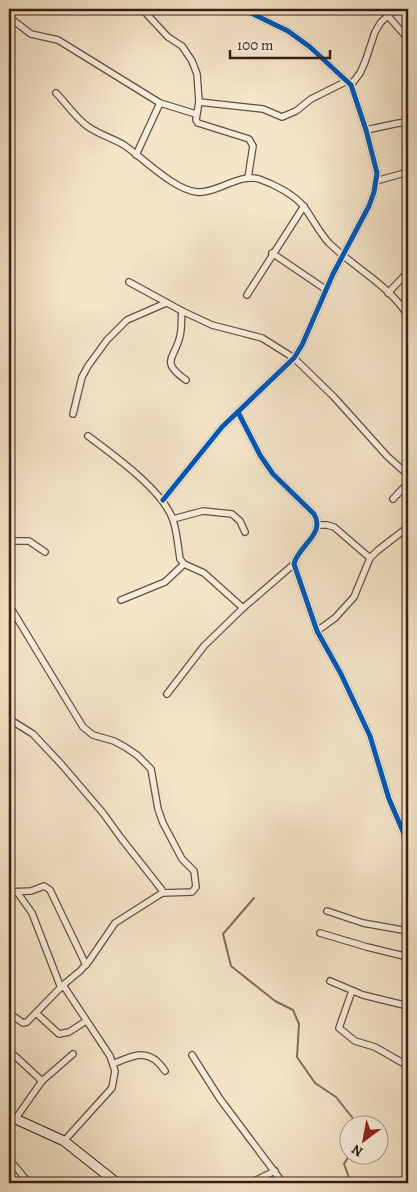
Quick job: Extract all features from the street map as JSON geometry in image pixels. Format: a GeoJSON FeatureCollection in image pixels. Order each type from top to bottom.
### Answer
{"type":"FeatureCollection","features":[{"type":"Feature","properties":{"kind":"street"},"geometry":{"type":"LineString","coordinates":[[142,9],[168,37],[182,46],[192,61],[197,74],[199,102],[196,120],[202,125],[249,139],[252,142],[248,178]]}},
{"type":"Feature","properties":{"kind":"street"},"geometry":{"type":"LineString","coordinates":[[163,500],[222,427],[294,358],[302,345],[325,289],[369,206],[376,181],[374,160],[366,130],[349,83],[310,47],[288,32],[251,13],[252,9]]}},
{"type":"Feature","properties":{"kind":"street"},"geometry":{"type":"LineString","coordinates":[[382,9],[408,39]]}},
{"type":"Feature","properties":{"kind":"street"},"geometry":{"type":"LineString","coordinates":[[199,102],[263,110],[282,117],[296,111],[311,99],[349,83],[360,73],[366,62],[374,32],[388,15],[396,9]]}},
{"type":"Feature","properties":{"kind":"street"},"geometry":{"type":"LineString","coordinates":[[9,21],[12,20],[32,34],[58,40],[160,103],[196,114]]}},
{"type":"Feature","properties":{"kind":"street"},"geometry":{"type":"LineString","coordinates":[[56,93],[86,125],[113,139],[176,184],[197,192],[204,192],[222,185],[248,178],[256,178],[291,196],[304,206],[328,242],[400,304],[408,316]]}},
{"type":"Feature","properties":{"kind":"street"},"geometry":{"type":"LineString","coordinates":[[136,155],[160,103]]}},
{"type":"Feature","properties":{"kind":"street"},"geometry":{"type":"LineString","coordinates":[[366,130],[408,123]]}},
{"type":"Feature","properties":{"kind":"street"},"geometry":{"type":"LineString","coordinates":[[376,181],[408,172]]}},
{"type":"Feature","properties":{"kind":"street"},"geometry":{"type":"LineString","coordinates":[[246,295],[304,206]]}},
{"type":"Feature","properties":{"kind":"street"},"geometry":{"type":"LineString","coordinates":[[272,253],[325,289]]}},
{"type":"Feature","properties":{"kind":"street"},"geometry":{"type":"LineString","coordinates":[[388,293],[408,272]]}},
{"type":"Feature","properties":{"kind":"street"},"geometry":{"type":"LineString","coordinates":[[129,282],[182,312],[212,325],[262,338],[294,358],[334,397],[387,456],[408,475]]}},
{"type":"Feature","properties":{"kind":"street"},"geometry":{"type":"LineString","coordinates":[[73,414],[85,371],[107,340],[127,320],[166,303]]}},
{"type":"Feature","properties":{"kind":"street"},"geometry":{"type":"LineString","coordinates":[[182,312],[180,335],[170,363],[174,372],[186,380]]}},
{"type":"Feature","properties":{"kind":"street"},"geometry":{"type":"LineString","coordinates":[[238,412],[260,455],[273,474],[314,514],[318,525]]}},
{"type":"Feature","properties":{"kind":"street"},"geometry":{"type":"LineString","coordinates":[[88,436],[163,500],[173,519],[180,559],[184,564],[204,573],[243,608]]}},
{"type":"Feature","properties":{"kind":"street"},"geometry":{"type":"LineString","coordinates":[[393,499],[408,483]]}},
{"type":"Feature","properties":{"kind":"street"},"geometry":{"type":"LineString","coordinates":[[173,519],[203,512],[232,514],[237,517],[245,532]]}},
{"type":"Feature","properties":{"kind":"street"},"geometry":{"type":"LineString","coordinates":[[318,525],[334,527],[370,558]]}},
{"type":"Feature","properties":{"kind":"street"},"geometry":{"type":"LineString","coordinates":[[167,694],[204,646],[243,608],[294,564],[318,525]]}},
{"type":"Feature","properties":{"kind":"street"},"geometry":{"type":"LineString","coordinates":[[317,631],[335,618],[354,597],[370,558],[408,527]]}},
{"type":"Feature","properties":{"kind":"street"},"geometry":{"type":"LineString","coordinates":[[9,540],[29,541],[46,552]]}},
{"type":"Feature","properties":{"kind":"street"},"geometry":{"type":"LineString","coordinates":[[121,600],[165,582],[184,564]]}},
{"type":"Feature","properties":{"kind":"street"},"geometry":{"type":"LineString","coordinates":[[294,564],[317,631],[334,660],[370,736],[389,799],[406,830],[408,843]]}},
{"type":"Feature","properties":{"kind":"street"},"geometry":{"type":"LineString","coordinates":[[9,605],[83,727],[93,735],[114,741],[125,747],[137,755],[151,769],[157,803],[163,823],[182,859],[194,871],[196,878],[196,887],[192,892],[162,893],[115,923],[86,965],[62,986],[27,1022],[24,1023],[9,1013]]}},
{"type":"Feature","properties":{"kind":"street"},"geometry":{"type":"LineString","coordinates":[[9,719],[33,734],[104,812],[121,838],[162,890],[162,893]]}},
{"type":"Feature","properties":{"kind":"street"},"geometry":{"type":"LineString","coordinates":[[9,892],[31,891],[44,886],[50,890],[86,965]]}},
{"type":"Feature","properties":{"kind":"street"},"geometry":{"type":"LineString","coordinates":[[17,892],[32,913],[62,986],[110,1056],[113,1064],[112,1088],[64,1141]]}},
{"type":"Feature","properties":{"kind":"street"},"geometry":{"type":"LineString","coordinates":[[327,911],[363,922],[408,931]]}},
{"type":"Feature","properties":{"kind":"street"},"geometry":{"type":"LineString","coordinates":[[320,933],[408,957]]}},
{"type":"Feature","properties":{"kind":"street"},"geometry":{"type":"LineString","coordinates":[[330,981],[352,991],[408,1006]]}},
{"type":"Feature","properties":{"kind":"street"},"geometry":{"type":"LineString","coordinates":[[352,991],[338,1028],[355,1040],[375,1047],[408,1066]]}},
{"type":"Feature","properties":{"kind":"street"},"geometry":{"type":"LineString","coordinates":[[36,1013],[59,1034],[69,1032],[86,1021]]}},
{"type":"Feature","properties":{"kind":"street"},"geometry":{"type":"LineString","coordinates":[[9,1127],[12,1117],[42,1081],[74,1054]]}},
{"type":"Feature","properties":{"kind":"street"},"geometry":{"type":"LineString","coordinates":[[113,1064],[136,1054],[141,1054],[156,1060],[165,1071]]}},
{"type":"Feature","properties":{"kind":"street"},"geometry":{"type":"LineString","coordinates":[[192,1055],[220,1099],[283,1183]]}},
{"type":"Feature","properties":{"kind":"street"},"geometry":{"type":"LineString","coordinates":[[9,1056],[15,1056],[42,1081]]}},
{"type":"Feature","properties":{"kind":"street"},"geometry":{"type":"LineString","coordinates":[[12,1117],[64,1141],[107,1180],[117,1183]]}},
{"type":"Feature","properties":{"kind":"street"},"geometry":{"type":"LineString","coordinates":[[9,1159],[29,1183]]}},
{"type":"Feature","properties":{"kind":"street"},"geometry":{"type":"LineString","coordinates":[[250,1183],[275,1171]]}},
{"type":"Feature","properties":{"kind":"waterway"},"geometry":{"type":"LineString","coordinates":[[254,898],[223,934],[231,966],[275,1001],[293,1010],[299,1024],[297,1057],[315,1083],[336,1097],[349,1114]]}},
{"type":"Feature","properties":{"kind":"waterway"},"geometry":{"type":"LineString","coordinates":[[344,1164],[351,1183]]}},
{"type":"Feature","properties":{"kind":"cycle path"},"geometry":{"type":"LineString","coordinates":[[163,500],[222,427],[294,358],[302,345],[333,274],[369,206],[374,192],[377,173],[366,130],[351,85],[310,47],[288,31],[251,13],[252,9]]}},
{"type":"Feature","properties":{"kind":"cycle path"},"geometry":{"type":"LineString","coordinates":[[238,412],[260,455],[273,474],[314,514],[317,521],[314,534],[300,551],[294,564],[317,631],[341,674],[370,736],[389,799],[408,843]]}}]}
